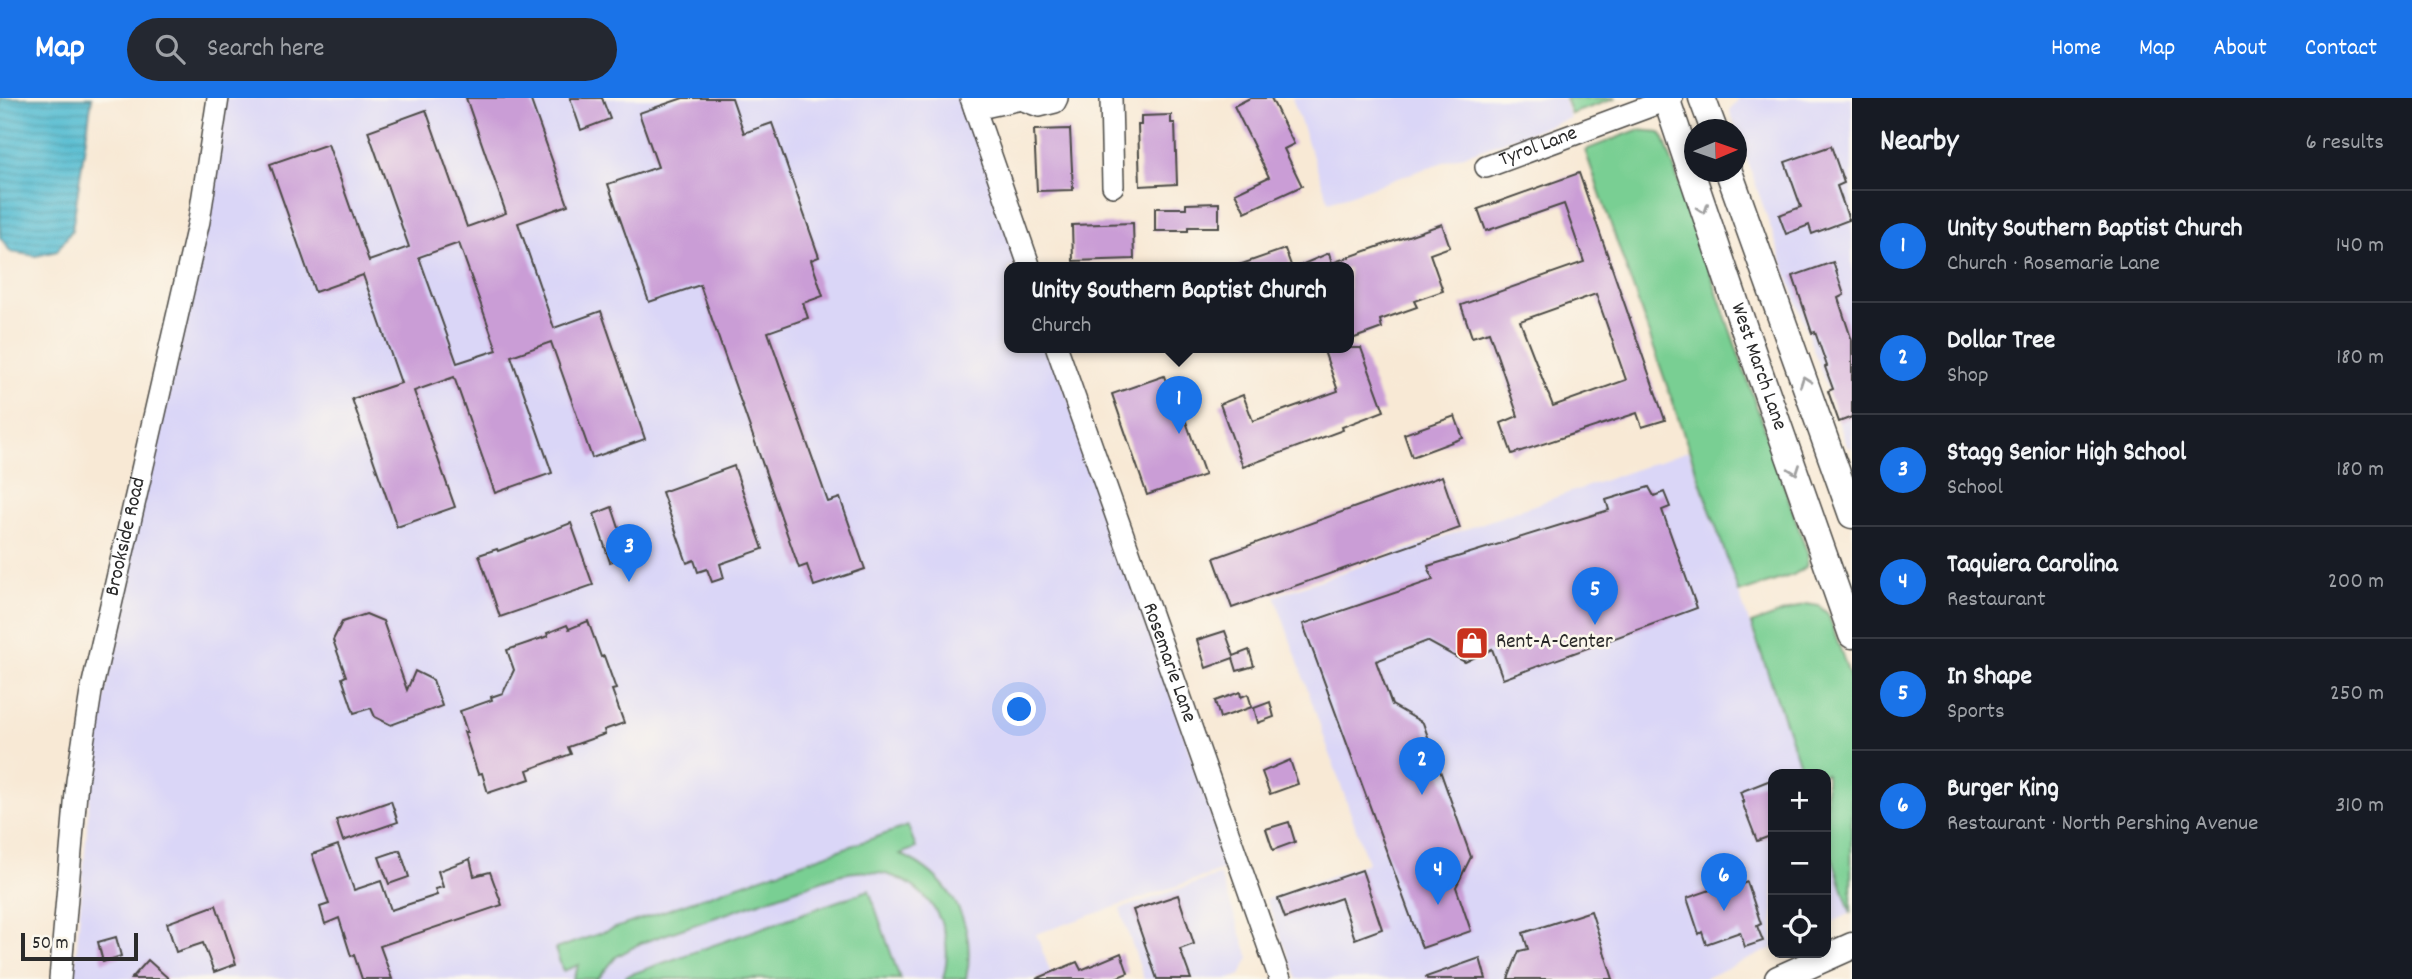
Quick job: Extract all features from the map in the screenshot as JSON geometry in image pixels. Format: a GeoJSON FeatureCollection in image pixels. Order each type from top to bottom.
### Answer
{"type":"FeatureCollection","features":[{"type":"Feature","properties":{"kind":"main road"},"geometry":{"type":"LineString","coordinates":[[1702,98],[1710,119]]}},
{"type":"Feature","properties":{"kind":"main road","name":"West March Lane"},"geometry":{"type":"LineString","coordinates":[[1668,99],[1745,331],[1852,635]]}},
{"type":"Feature","properties":{"kind":"main road","name":"West March Lane"},"geometry":{"type":"LineString","coordinates":[[1733,182],[1846,478],[1852,515]]}},
{"type":"Feature","properties":{"kind":"main road"},"geometry":{"type":"LineString","coordinates":[[1778,979],[1852,946]]}},
{"type":"Feature","properties":{"kind":"street","name":"Brookside Road"},"geometry":{"type":"LineString","coordinates":[[60,979],[77,781],[87,715],[199,221],[218,98]]}},
{"type":"Feature","properties":{"kind":"street"},"geometry":{"type":"LineString","coordinates":[[1028,262],[973,104],[1025,99],[1039,106],[1055,102],[1057,98]]}},
{"type":"Feature","properties":{"kind":"street"},"geometry":{"type":"LineString","coordinates":[[1111,98],[1113,186]]}},
{"type":"Feature","properties":{"kind":"street","name":"Tyrol Lane"},"geometry":{"type":"LineString","coordinates":[[1486,167],[1668,99]]}},
{"type":"Feature","properties":{"kind":"street","name":"Rosemarie Lane"},"geometry":{"type":"LineString","coordinates":[[1059,353],[1273,977]]}},
{"type":"Feature","properties":{"kind":"shaded area"},"geometry":{"type":"Polygon","coordinates":[[[210,98],[961,98],[1020,262],[1004,262],[1004,353],[1052,353],[1104,497],[1229,868],[1036,934],[1053,979],[74,979],[92,770],[210,98]]]}},
{"type":"Feature","properties":{"kind":"shaded area"},"geometry":{"type":"Polygon","coordinates":[[[1292,98],[1563,98],[1570,118],[1329,202],[1292,98]]]}},
{"type":"Feature","properties":{"kind":"shaded area"},"geometry":{"type":"Polygon","coordinates":[[[1739,98],[1852,98],[1852,448],[1847,446],[1747,160],[1747,119],[1733,119],[1730,111],[1739,98]]]}},
{"type":"Feature","properties":{"kind":"shaded area"},"geometry":{"type":"Polygon","coordinates":[[[1688,451],[1801,769],[1768,769],[1768,950],[1703,979],[1297,979],[1266,899],[1368,863],[1275,596],[1688,451]]]}},
{"type":"Feature","properties":{"kind":"shaded area"},"geometry":{"type":"Polygon","coordinates":[[[1831,856],[1850,914],[1831,923],[1831,856]]]}},
{"type":"Feature","properties":{"kind":"shaded area"},"geometry":{"type":"Polygon","coordinates":[[[1220,875],[1249,957],[1241,975],[1230,979],[1144,979],[1120,909],[1220,875]]]}},
{"type":"Feature","properties":{"kind":"green space"},"geometry":{"type":"Polygon","coordinates":[[[1565,98],[1617,98],[1571,114],[1565,98]]]}},
{"type":"Feature","properties":{"kind":"green space"},"geometry":{"type":"Polygon","coordinates":[[[1637,130],[1660,132],[1664,139],[1808,555],[1806,567],[1793,575],[1739,593],[1585,150],[1637,130]]]}},
{"type":"Feature","properties":{"kind":"green space"},"geometry":{"type":"Polygon","coordinates":[[[1806,604],[1819,606],[1828,614],[1852,683],[1851,914],[1831,855],[1831,769],[1801,769],[1751,624],[1806,604]]]}},
{"type":"Feature","properties":{"kind":"green space"},"geometry":{"type":"Polygon","coordinates":[[[908,826],[916,848],[900,854],[933,875],[946,889],[964,921],[969,959],[966,979],[943,979],[947,954],[944,932],[936,911],[923,895],[906,882],[885,874],[863,872],[838,875],[641,943],[616,957],[598,979],[573,979],[579,965],[563,971],[555,949],[908,826]]]}},
{"type":"Feature","properties":{"kind":"green space"},"geometry":{"type":"Polygon","coordinates":[[[869,890],[900,979],[627,979],[626,976],[869,890]]]}},
{"type":"Feature","properties":{"kind":"water"},"geometry":{"type":"Polygon","coordinates":[[[0,98],[92,98],[72,230],[57,251],[36,256],[11,252],[0,237],[0,98]]]}},
{"type":"Feature","properties":{"kind":"building"},"geometry":{"type":"Polygon","coordinates":[[[466,98],[530,98],[568,205],[518,223],[554,328],[601,311],[645,439],[592,458],[551,342],[511,356],[552,473],[495,493],[454,377],[414,391],[455,507],[397,527],[352,399],[401,383],[363,275],[315,292],[270,164],[328,144],[369,261],[409,247],[368,131],[426,110],[467,227],[506,213],[466,98]],[[459,243],[419,257],[457,363],[497,350],[459,243]]]}},
{"type":"Feature","properties":{"kind":"building"},"geometry":{"type":"Polygon","coordinates":[[[570,98],[602,98],[610,119],[581,130],[570,98]]]}},
{"type":"Feature","properties":{"kind":"building"},"geometry":{"type":"Polygon","coordinates":[[[683,98],[732,98],[744,133],[772,123],[819,257],[811,260],[823,296],[803,303],[808,318],[768,332],[828,502],[840,498],[865,569],[814,586],[807,565],[799,568],[700,285],[649,302],[608,184],[658,167],[639,113],[683,98]]]}},
{"type":"Feature","properties":{"kind":"building"},"geometry":{"type":"Polygon","coordinates":[[[1250,98],[1271,98],[1294,144],[1284,149],[1302,186],[1245,212],[1235,193],[1269,177],[1234,106],[1250,98]]]}},
{"type":"Feature","properties":{"kind":"building"},"geometry":{"type":"Polygon","coordinates":[[[1171,115],[1171,123],[1175,123],[1177,184],[1140,186],[1138,125],[1141,125],[1141,116],[1171,115]]]}},
{"type":"Feature","properties":{"kind":"building"},"geometry":{"type":"Polygon","coordinates":[[[1070,129],[1073,190],[1037,191],[1034,130],[1070,129]]]}},
{"type":"Feature","properties":{"kind":"building"},"geometry":{"type":"Polygon","coordinates":[[[1831,146],[1844,183],[1837,186],[1849,220],[1812,234],[1809,225],[1786,234],[1779,215],[1801,207],[1785,162],[1831,146]]]}},
{"type":"Feature","properties":{"kind":"building"},"geometry":{"type":"Polygon","coordinates":[[[1579,173],[1665,420],[1642,427],[1637,413],[1512,454],[1501,423],[1518,416],[1489,332],[1472,337],[1461,305],[1584,262],[1564,204],[1486,231],[1478,209],[1579,173]],[[1596,294],[1520,321],[1553,406],[1626,380],[1596,294]]]}},
{"type":"Feature","properties":{"kind":"building"},"geometry":{"type":"Polygon","coordinates":[[[1219,203],[1219,227],[1155,231],[1155,208],[1186,208],[1186,204],[1219,203]]]}},
{"type":"Feature","properties":{"kind":"building"},"geometry":{"type":"Polygon","coordinates":[[[1133,223],[1134,259],[1073,261],[1072,225],[1133,223]]]}},
{"type":"Feature","properties":{"kind":"building"},"geometry":{"type":"Polygon","coordinates":[[[1442,224],[1450,247],[1430,254],[1443,291],[1414,301],[1417,307],[1380,320],[1382,328],[1354,338],[1354,262],[1335,262],[1442,224]]]}},
{"type":"Feature","properties":{"kind":"building"},"geometry":{"type":"Polygon","coordinates":[[[1285,249],[1290,262],[1248,262],[1285,249]]]}},
{"type":"Feature","properties":{"kind":"building"},"geometry":{"type":"Polygon","coordinates":[[[1329,253],[1332,262],[1308,262],[1329,253]]]}},
{"type":"Feature","properties":{"kind":"building"},"geometry":{"type":"Polygon","coordinates":[[[1833,262],[1844,295],[1838,298],[1852,341],[1852,417],[1839,422],[1828,391],[1833,389],[1825,367],[1827,366],[1815,332],[1812,333],[1793,276],[1833,262]]]}},
{"type":"Feature","properties":{"kind":"building"},"geometry":{"type":"Polygon","coordinates":[[[1354,348],[1361,348],[1384,411],[1342,427],[1343,430],[1243,467],[1220,404],[1243,395],[1253,421],[1338,391],[1325,353],[1354,353],[1354,348]]]}},
{"type":"Feature","properties":{"kind":"building"},"geometry":{"type":"Polygon","coordinates":[[[1164,376],[1181,418],[1184,416],[1205,475],[1147,495],[1112,394],[1164,376]]]}},
{"type":"Feature","properties":{"kind":"building"},"geometry":{"type":"Polygon","coordinates":[[[1455,416],[1463,438],[1412,457],[1404,434],[1455,416]]]}},
{"type":"Feature","properties":{"kind":"building"},"geometry":{"type":"Polygon","coordinates":[[[734,466],[763,549],[720,564],[724,578],[712,582],[707,569],[698,572],[694,560],[687,563],[662,492],[734,466]]]}},
{"type":"Feature","properties":{"kind":"building"},"geometry":{"type":"Polygon","coordinates":[[[1442,476],[1460,528],[1232,608],[1214,558],[1442,476]]]}},
{"type":"Feature","properties":{"kind":"building"},"geometry":{"type":"Polygon","coordinates":[[[1649,487],[1654,496],[1664,492],[1670,507],[1662,510],[1697,608],[1503,679],[1492,649],[1465,662],[1427,641],[1376,661],[1392,705],[1423,723],[1471,857],[1456,887],[1471,931],[1422,948],[1303,624],[1433,580],[1428,566],[1609,510],[1606,500],[1649,487]]]}},
{"type":"Feature","properties":{"kind":"building"},"geometry":{"type":"Polygon","coordinates":[[[612,507],[624,543],[620,544],[625,557],[610,562],[594,514],[612,507]]]}},
{"type":"Feature","properties":{"kind":"building"},"geometry":{"type":"Polygon","coordinates":[[[571,523],[593,585],[500,617],[479,555],[497,549],[498,551],[571,523]]]}},
{"type":"Feature","properties":{"kind":"building"},"geometry":{"type":"Polygon","coordinates":[[[366,614],[383,621],[407,690],[415,671],[433,680],[442,706],[391,725],[375,717],[371,708],[354,713],[342,678],[346,676],[333,640],[342,622],[366,614]]]}},
{"type":"Feature","properties":{"kind":"building"},"geometry":{"type":"Polygon","coordinates":[[[588,621],[616,689],[612,690],[624,723],[604,730],[605,734],[568,747],[571,754],[527,770],[530,779],[488,793],[482,773],[478,774],[460,711],[492,700],[491,697],[503,693],[514,670],[507,650],[548,636],[547,633],[567,625],[569,629],[588,621]]]}},
{"type":"Feature","properties":{"kind":"building"},"geometry":{"type":"Polygon","coordinates":[[[1225,631],[1234,656],[1249,650],[1254,666],[1237,671],[1233,658],[1206,668],[1197,640],[1225,631]]]}},
{"type":"Feature","properties":{"kind":"building"},"geometry":{"type":"Polygon","coordinates":[[[1240,692],[1241,697],[1248,694],[1252,707],[1220,718],[1215,701],[1240,692]]]}},
{"type":"Feature","properties":{"kind":"building"},"geometry":{"type":"Polygon","coordinates":[[[1270,702],[1274,717],[1258,723],[1254,708],[1270,702]]]}},
{"type":"Feature","properties":{"kind":"building"},"geometry":{"type":"Polygon","coordinates":[[[1290,760],[1298,784],[1270,794],[1262,772],[1290,760]]]}},
{"type":"Feature","properties":{"kind":"building"},"geometry":{"type":"Polygon","coordinates":[[[1768,781],[1768,837],[1757,841],[1740,792],[1768,781]]]}},
{"type":"Feature","properties":{"kind":"building"},"geometry":{"type":"Polygon","coordinates":[[[391,801],[398,822],[343,841],[336,820],[391,801]]]}},
{"type":"Feature","properties":{"kind":"building"},"geometry":{"type":"Polygon","coordinates":[[[1289,822],[1295,842],[1273,850],[1266,829],[1289,822]]]}},
{"type":"Feature","properties":{"kind":"building"},"geometry":{"type":"Polygon","coordinates":[[[338,845],[354,890],[381,881],[391,910],[437,895],[435,889],[443,887],[438,871],[470,859],[474,876],[490,872],[502,905],[380,946],[392,979],[362,979],[354,955],[351,956],[339,918],[325,924],[320,907],[329,904],[312,854],[338,845]]]}},
{"type":"Feature","properties":{"kind":"building"},"geometry":{"type":"Polygon","coordinates":[[[400,850],[409,877],[389,884],[379,857],[400,850]]]}},
{"type":"Feature","properties":{"kind":"building"},"geometry":{"type":"Polygon","coordinates":[[[1362,870],[1382,929],[1355,939],[1341,898],[1285,918],[1278,899],[1362,870]]]}},
{"type":"Feature","properties":{"kind":"building"},"geometry":{"type":"Polygon","coordinates":[[[1733,882],[1735,887],[1747,882],[1761,924],[1757,926],[1763,941],[1745,947],[1740,932],[1706,944],[1702,932],[1699,934],[1687,898],[1733,882]]]}},
{"type":"Feature","properties":{"kind":"building"},"geometry":{"type":"Polygon","coordinates":[[[1178,895],[1194,944],[1180,949],[1191,979],[1157,979],[1133,910],[1178,895]]]}},
{"type":"Feature","properties":{"kind":"building"},"geometry":{"type":"Polygon","coordinates":[[[216,905],[236,964],[214,972],[203,943],[176,952],[167,923],[216,905]]]}},
{"type":"Feature","properties":{"kind":"building"},"geometry":{"type":"Polygon","coordinates":[[[1591,911],[1613,979],[1508,979],[1519,951],[1528,949],[1523,933],[1591,911]]]}},
{"type":"Feature","properties":{"kind":"building"},"geometry":{"type":"Polygon","coordinates":[[[116,937],[121,956],[103,962],[98,942],[116,937]]]}},
{"type":"Feature","properties":{"kind":"building"},"geometry":{"type":"Polygon","coordinates":[[[1121,953],[1128,973],[1113,979],[1036,979],[1077,962],[1081,970],[1121,953]]]}},
{"type":"Feature","properties":{"kind":"building"},"geometry":{"type":"Polygon","coordinates":[[[1480,958],[1486,979],[1426,977],[1480,958]]]}},
{"type":"Feature","properties":{"kind":"building"},"geometry":{"type":"Polygon","coordinates":[[[148,960],[169,979],[131,979],[148,960]]]}},
{"type":"Feature","properties":{"kind":"place","name":"Unity Southern Baptist Church"},"geometry":{"type":"Point","coordinates":[1179,434]}},
{"type":"Feature","properties":{"kind":"place","name":"Stagg Senior High School"},"geometry":{"type":"Point","coordinates":[629,582]}},
{"type":"Feature","properties":{"kind":"place","name":"In Shape"},"geometry":{"type":"Point","coordinates":[1595,625]}},
{"type":"Feature","properties":{"kind":"place","name":"Rent-A-Center"},"geometry":{"type":"Point","coordinates":[1472,643]}},
{"type":"Feature","properties":{"kind":"place","name":"Dollar Tree"},"geometry":{"type":"Point","coordinates":[1422,795]}},
{"type":"Feature","properties":{"kind":"place","name":"Taquiera Carolina"},"geometry":{"type":"Point","coordinates":[1438,905]}},
{"type":"Feature","properties":{"kind":"place","name":"Burger King"},"geometry":{"type":"Point","coordinates":[1724,911]}}]}
